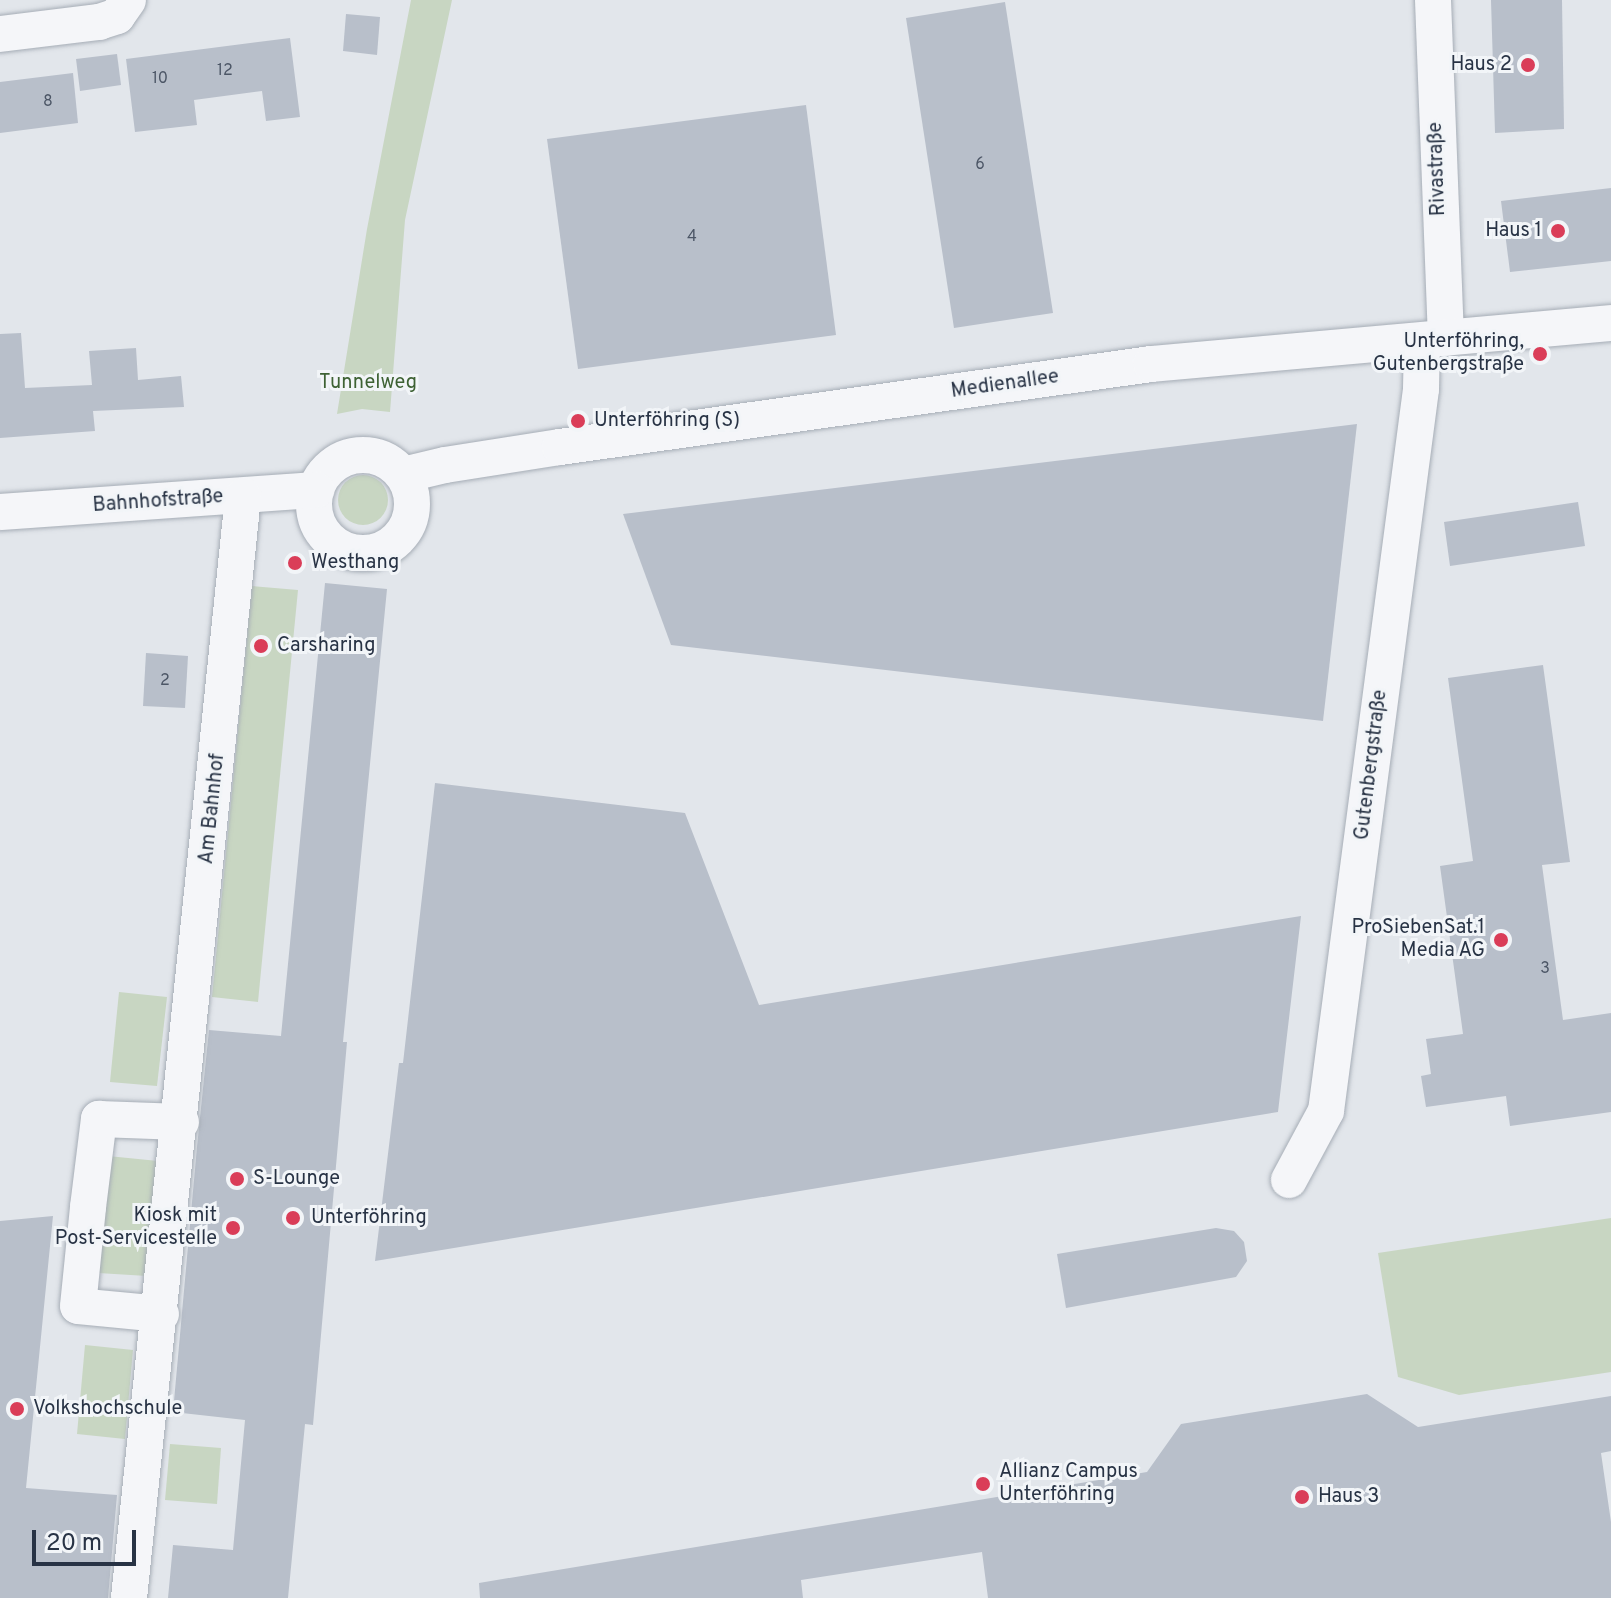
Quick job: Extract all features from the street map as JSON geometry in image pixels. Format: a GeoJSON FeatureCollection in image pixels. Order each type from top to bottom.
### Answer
{"type":"FeatureCollection","features":[{"type":"Feature","properties":{"kind":"street"},"geometry":{"type":"LineString","coordinates":[[0,34],[99,22],[117,16],[128,0]]}},
{"type":"Feature","properties":{"kind":"street","name":"Rivastraße"},"geometry":{"type":"LineString","coordinates":[[1433,0],[1434,340]]}},
{"type":"Feature","properties":{"kind":"street","name":"Medienallee"},"geometry":{"type":"LineString","coordinates":[[403,475],[445,465],[560,447],[1151,364],[1611,323]]}},
{"type":"Feature","properties":{"kind":"street","name":"Gutenbergstraße"},"geometry":{"type":"LineString","coordinates":[[1289,1180],[1326,1111],[1421,389],[1434,340]]}},
{"type":"Feature","properties":{"kind":"street"},"geometry":{"type":"LineString","coordinates":[[360,455],[385,460],[403,475],[411,490],[409,522],[400,537],[371,552],[355,552],[327,537],[318,523],[316,490],[332,466],[360,455]]}},
{"type":"Feature","properties":{"kind":"street","name":"Bahnhofstraße"},"geometry":{"type":"LineString","coordinates":[[0,512],[316,490]]}},
{"type":"Feature","properties":{"kind":"street","name":"Am Bahnhof"},"geometry":{"type":"LineString","coordinates":[[129,1598],[181,1122],[243,496]]}},
{"type":"Feature","properties":{"kind":"street"},"geometry":{"type":"LineString","coordinates":[[161,1314],[78,1306],[88,1207],[99,1119],[181,1122]]}},
{"type":"Feature","properties":{"kind":"green space","name":"Tunnelweg"},"geometry":{"type":"Polygon","coordinates":[[[411,0],[452,0],[405,220],[390,412],[362,409],[337,414],[367,229],[411,0]]]}},
{"type":"Feature","properties":{"kind":"green space"},"geometry":{"type":"Polygon","coordinates":[[[363,475],[381,482],[388,500],[381,518],[363,525],[345,518],[338,500],[345,482],[363,475]]]}},
{"type":"Feature","properties":{"kind":"green space"},"geometry":{"type":"Polygon","coordinates":[[[252,586],[298,590],[258,1002],[212,997],[252,586]]]}},
{"type":"Feature","properties":{"kind":"green space"},"geometry":{"type":"Polygon","coordinates":[[[119,992],[167,997],[157,1086],[110,1082],[119,992]]]}},
{"type":"Feature","properties":{"kind":"green space"},"geometry":{"type":"Polygon","coordinates":[[[108,1156],[158,1161],[147,1276],[98,1273],[108,1156]]]}},
{"type":"Feature","properties":{"kind":"green space"},"geometry":{"type":"Polygon","coordinates":[[[1611,1218],[1611,1372],[1459,1395],[1398,1377],[1378,1253],[1611,1218]]]}},
{"type":"Feature","properties":{"kind":"green space"},"geometry":{"type":"Polygon","coordinates":[[[85,1345],[133,1350],[125,1439],[77,1434],[85,1345]]]}},
{"type":"Feature","properties":{"kind":"green space"},"geometry":{"type":"Polygon","coordinates":[[[170,1444],[221,1448],[217,1504],[165,1500],[170,1444]]]}},
{"type":"Feature","properties":{"kind":"building","name":"Haus 2"},"geometry":{"type":"Polygon","coordinates":[[[1491,0],[1562,0],[1564,129],[1495,133],[1491,0]]]}},
{"type":"Feature","properties":{"kind":"building"},"geometry":{"type":"Polygon","coordinates":[[[1005,2],[1053,313],[954,328],[906,18],[1005,2]]]}},
{"type":"Feature","properties":{"kind":"building"},"geometry":{"type":"Polygon","coordinates":[[[346,14],[380,17],[377,55],[343,51],[346,14]]]}},
{"type":"Feature","properties":{"kind":"building"},"geometry":{"type":"Polygon","coordinates":[[[290,38],[300,117],[266,121],[262,91],[194,100],[197,125],[135,132],[126,59],[290,38]]]}},
{"type":"Feature","properties":{"kind":"building"},"geometry":{"type":"Polygon","coordinates":[[[117,54],[121,85],[80,91],[76,59],[117,54]]]}},
{"type":"Feature","properties":{"kind":"building"},"geometry":{"type":"Polygon","coordinates":[[[73,73],[78,123],[0,133],[0,82],[73,73]]]}},
{"type":"Feature","properties":{"kind":"building"},"geometry":{"type":"Polygon","coordinates":[[[806,105],[836,335],[578,369],[547,139],[806,105]]]}},
{"type":"Feature","properties":{"kind":"building","name":"Haus 1"},"geometry":{"type":"Polygon","coordinates":[[[1611,188],[1611,261],[1510,272],[1501,201],[1611,188]]]}},
{"type":"Feature","properties":{"kind":"building"},"geometry":{"type":"Polygon","coordinates":[[[21,333],[25,388],[92,385],[89,351],[136,348],[138,380],[181,376],[184,407],[93,411],[95,431],[0,438],[0,334],[21,333]]]}},
{"type":"Feature","properties":{"kind":"building"},"geometry":{"type":"Polygon","coordinates":[[[1357,424],[1323,721],[671,645],[623,514],[1357,424]]]}},
{"type":"Feature","properties":{"kind":"building"},"geometry":{"type":"Polygon","coordinates":[[[1578,502],[1585,546],[1450,566],[1444,522],[1578,502]]]}},
{"type":"Feature","properties":{"kind":"building"},"geometry":{"type":"Polygon","coordinates":[[[325,583],[387,589],[343,1042],[347,1042],[313,1425],[305,1424],[288,1598],[168,1598],[173,1545],[233,1550],[245,1420],[173,1412],[197,1147],[209,1030],[281,1036],[325,583]]]}},
{"type":"Feature","properties":{"kind":"building"},"geometry":{"type":"Polygon","coordinates":[[[146,653],[188,656],[185,708],[143,706],[146,653]]]}},
{"type":"Feature","properties":{"kind":"building","name":"ProSiebenSat.1 Media AG"},"geometry":{"type":"Polygon","coordinates":[[[1543,665],[1570,862],[1542,865],[1563,1020],[1611,1013],[1611,1112],[1510,1126],[1506,1096],[1426,1107],[1421,1076],[1431,1074],[1426,1039],[1463,1034],[1440,866],[1473,861],[1448,678],[1543,665]]]}},
{"type":"Feature","properties":{"kind":"building"},"geometry":{"type":"Polygon","coordinates":[[[435,783],[685,813],[759,1005],[1301,916],[1278,1112],[375,1261],[399,1063],[403,1063],[435,783]]]}},
{"type":"Feature","properties":{"kind":"building"},"geometry":{"type":"Polygon","coordinates":[[[53,1216],[26,1488],[117,1495],[108,1598],[0,1598],[0,1221],[53,1216]]]}},
{"type":"Feature","properties":{"kind":"building"},"geometry":{"type":"Polygon","coordinates":[[[1216,1228],[1234,1231],[1244,1242],[1247,1261],[1236,1277],[1066,1308],[1057,1254],[1216,1228]]]}},
{"type":"Feature","properties":{"kind":"building","name":"Haus 3"},"geometry":{"type":"Polygon","coordinates":[[[1367,1394],[1418,1427],[1611,1396],[1611,1451],[1601,1453],[1611,1522],[1611,1598],[988,1598],[982,1552],[801,1580],[803,1598],[480,1598],[479,1583],[1147,1472],[1181,1424],[1367,1394]]]}},
{"type":"Feature","properties":{"kind":"place","name":"Haus 2"},"geometry":{"type":"Point","coordinates":[1528,65]}},
{"type":"Feature","properties":{"kind":"place","name":"Haus 1"},"geometry":{"type":"Point","coordinates":[1558,231]}},
{"type":"Feature","properties":{"kind":"place","name":"Unterföhring, Gutenbergstraße"},"geometry":{"type":"Point","coordinates":[1540,354]}},
{"type":"Feature","properties":{"kind":"place","name":"Unterföhring (S)"},"geometry":{"type":"Point","coordinates":[578,421]}},
{"type":"Feature","properties":{"kind":"place","name":"Westhang"},"geometry":{"type":"Point","coordinates":[295,563]}},
{"type":"Feature","properties":{"kind":"place","name":"Carsharing"},"geometry":{"type":"Point","coordinates":[261,646]}},
{"type":"Feature","properties":{"kind":"place","name":"ProSiebenSat.1 Media AG"},"geometry":{"type":"Point","coordinates":[1501,940]}},
{"type":"Feature","properties":{"kind":"place","name":"S-Lounge"},"geometry":{"type":"Point","coordinates":[237,1179]}},
{"type":"Feature","properties":{"kind":"place","name":"Unterföhring"},"geometry":{"type":"Point","coordinates":[293,1218]}},
{"type":"Feature","properties":{"kind":"place","name":"Kiosk mit Post-Servicestelle"},"geometry":{"type":"Point","coordinates":[233,1228]}},
{"type":"Feature","properties":{"kind":"place","name":"Volkshochschule"},"geometry":{"type":"Point","coordinates":[17,1409]}},
{"type":"Feature","properties":{"kind":"place","name":"Allianz Campus Unterföhring"},"geometry":{"type":"Point","coordinates":[983,1484]}},
{"type":"Feature","properties":{"kind":"place","name":"Haus 3"},"geometry":{"type":"Point","coordinates":[1302,1497]}}]}
